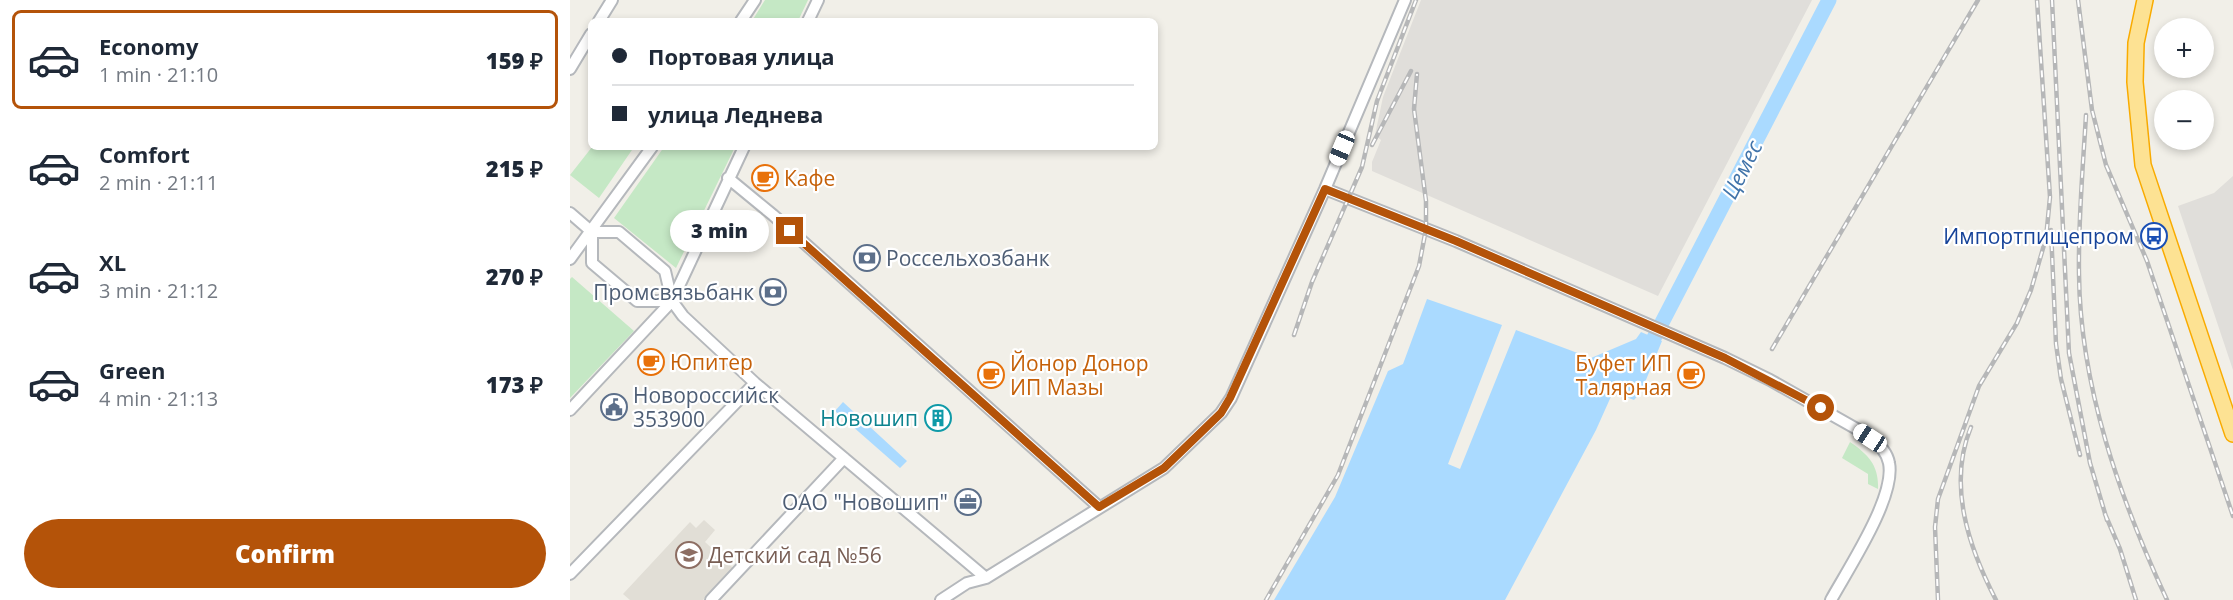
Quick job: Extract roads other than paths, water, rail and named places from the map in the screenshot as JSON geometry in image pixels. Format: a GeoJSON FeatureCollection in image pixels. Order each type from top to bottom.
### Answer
{"type":"FeatureCollection","features":[{"type":"Feature","properties":{"kind":"highway"},"geometry":{"type":"LineString","coordinates":[[2145,0],[2136,43],[2135,82],[2143,165],[2233,434]]}},
{"type":"Feature","properties":{"kind":"street"},"geometry":{"type":"LineString","coordinates":[[601,18],[612,0]]}},
{"type":"Feature","properties":{"kind":"street"},"geometry":{"type":"LineString","coordinates":[[743,18],[755,0]]}},
{"type":"Feature","properties":{"kind":"street"},"geometry":{"type":"LineString","coordinates":[[809,18],[818,0]]}},
{"type":"Feature","properties":{"kind":"street"},"geometry":{"type":"LineString","coordinates":[[941,600],[967,583],[986,578],[1164,468],[1221,413],[1230,398],[1325,189],[1405,0]]}},
{"type":"Feature","properties":{"kind":"street"},"geometry":{"type":"LineString","coordinates":[[570,69],[588,39]]}},
{"type":"Feature","properties":{"kind":"street"},"geometry":{"type":"LineString","coordinates":[[570,259],[650,150]]}},
{"type":"Feature","properties":{"kind":"street"},"geometry":{"type":"LineString","coordinates":[[570,410],[672,301],[742,150]]}},
{"type":"Feature","properties":{"kind":"street"},"geometry":{"type":"LineString","coordinates":[[728,178],[773,214],[1099,507]]}},
{"type":"Feature","properties":{"kind":"street"},"geometry":{"type":"LineString","coordinates":[[1325,189],[1506,262],[1770,380],[1855,427],[1883,449],[1890,470],[1885,499],[1831,600]]}},
{"type":"Feature","properties":{"kind":"street"},"geometry":{"type":"LineString","coordinates":[[570,213],[592,232],[619,232],[665,271],[672,301],[683,316],[755,384],[986,578]]}},
{"type":"Feature","properties":{"kind":"street"},"geometry":{"type":"LineString","coordinates":[[592,232],[592,263],[637,301],[672,301]]}},
{"type":"Feature","properties":{"kind":"street"},"geometry":{"type":"LineString","coordinates":[[570,574],[755,384]]}},
{"type":"Feature","properties":{"kind":"street"},"geometry":{"type":"LineString","coordinates":[[711,600],[844,458]]}},
{"type":"Feature","properties":{"kind":"water"},"geometry":{"type":"Polygon","coordinates":[[[1427,299],[1502,325],[1448,464],[1460,469],[1516,330],[1591,358],[1636,339],[1641,332],[1662,341],[1641,392],[1634,400],[1613,392],[1596,430],[1505,600],[1274,600],[1335,497],[1388,371],[1403,364],[1427,299]]]}},
{"type":"Feature","properties":{"kind":"water"},"geometry":{"type":"Polygon","coordinates":[[[843,402],[907,461],[900,468],[835,411],[843,402]]]}},
{"type":"Feature","properties":{"kind":"waterway","name":"Цемес"},"geometry":{"type":"LineString","coordinates":[[1654,338],[1829,0]]}},
{"type":"Feature","properties":{"kind":"railway"},"geometry":{"type":"LineString","coordinates":[[1294,335],[1312,282],[1362,167],[1377,101],[1416,0]]}},
{"type":"Feature","properties":{"kind":"railway"},"geometry":{"type":"LineString","coordinates":[[1772,349],[1978,0]]}},
{"type":"Feature","properties":{"kind":"railway"},"geometry":{"type":"LineString","coordinates":[[1938,600],[1935,527],[1938,499],[1979,386],[2017,323],[2031,290],[2046,238],[2050,197],[2037,0]]}},
{"type":"Feature","properties":{"kind":"railway"},"geometry":{"type":"LineString","coordinates":[[2052,0],[2069,353],[2090,463],[2107,520]]}},
{"type":"Feature","properties":{"kind":"railway"},"geometry":{"type":"LineString","coordinates":[[2078,0],[2092,110],[2106,165],[2147,261],[2233,516]]}},
{"type":"Feature","properties":{"kind":"railway"},"geometry":{"type":"LineString","coordinates":[[1372,145],[1411,71]]}},
{"type":"Feature","properties":{"kind":"railway"},"geometry":{"type":"LineString","coordinates":[[1266,600],[1338,475],[1419,266],[1426,229],[1426,201],[1414,109],[1417,74]]}},
{"type":"Feature","properties":{"kind":"railway"},"geometry":{"type":"LineString","coordinates":[[2086,115],[2079,274],[2081,316],[2087,358],[2095,400],[2119,482],[2167,600]]}},
{"type":"Feature","properties":{"kind":"railway"},"geometry":{"type":"LineString","coordinates":[[2051,230],[2056,344],[2061,379],[2080,455]]}},
{"type":"Feature","properties":{"kind":"railway"},"geometry":{"type":"LineString","coordinates":[[1971,427],[1964,449],[1961,471],[1964,516],[1977,559],[1996,600]]}},
{"type":"Feature","properties":{"kind":"railway"},"geometry":{"type":"LineString","coordinates":[[2105,514],[2120,549],[2136,600]]}},
{"type":"Feature","properties":{"kind":"place","name":"Кафе"},"geometry":{"type":"Point","coordinates":[765,178]}},
{"type":"Feature","properties":{"kind":"place","name":"Импортпищепром"},"geometry":{"type":"Point","coordinates":[2154,236]}},
{"type":"Feature","properties":{"kind":"place","name":"Россельхозбанк"},"geometry":{"type":"Point","coordinates":[867,258]}},
{"type":"Feature","properties":{"kind":"place","name":"Промсвязьбанк"},"geometry":{"type":"Point","coordinates":[773,292]}},
{"type":"Feature","properties":{"kind":"place","name":"Юпитер"},"geometry":{"type":"Point","coordinates":[651,362]}},
{"type":"Feature","properties":{"kind":"place","name":"Йонор Донор ИП Мазы"},"geometry":{"type":"Point","coordinates":[991,375]}},
{"type":"Feature","properties":{"kind":"place","name":"Буфет ИП Талярная"},"geometry":{"type":"Point","coordinates":[1691,375]}},
{"type":"Feature","properties":{"kind":"place","name":"Новороссийск 353900"},"geometry":{"type":"Point","coordinates":[614,407]}},
{"type":"Feature","properties":{"kind":"place","name":"Новошип"},"geometry":{"type":"Point","coordinates":[938,418]}},
{"type":"Feature","properties":{"kind":"place","name":"ОАО \"Новошип\""},"geometry":{"type":"Point","coordinates":[968,502]}},
{"type":"Feature","properties":{"kind":"place","name":"Детский сад №56"},"geometry":{"type":"Point","coordinates":[689,555]}}]}
